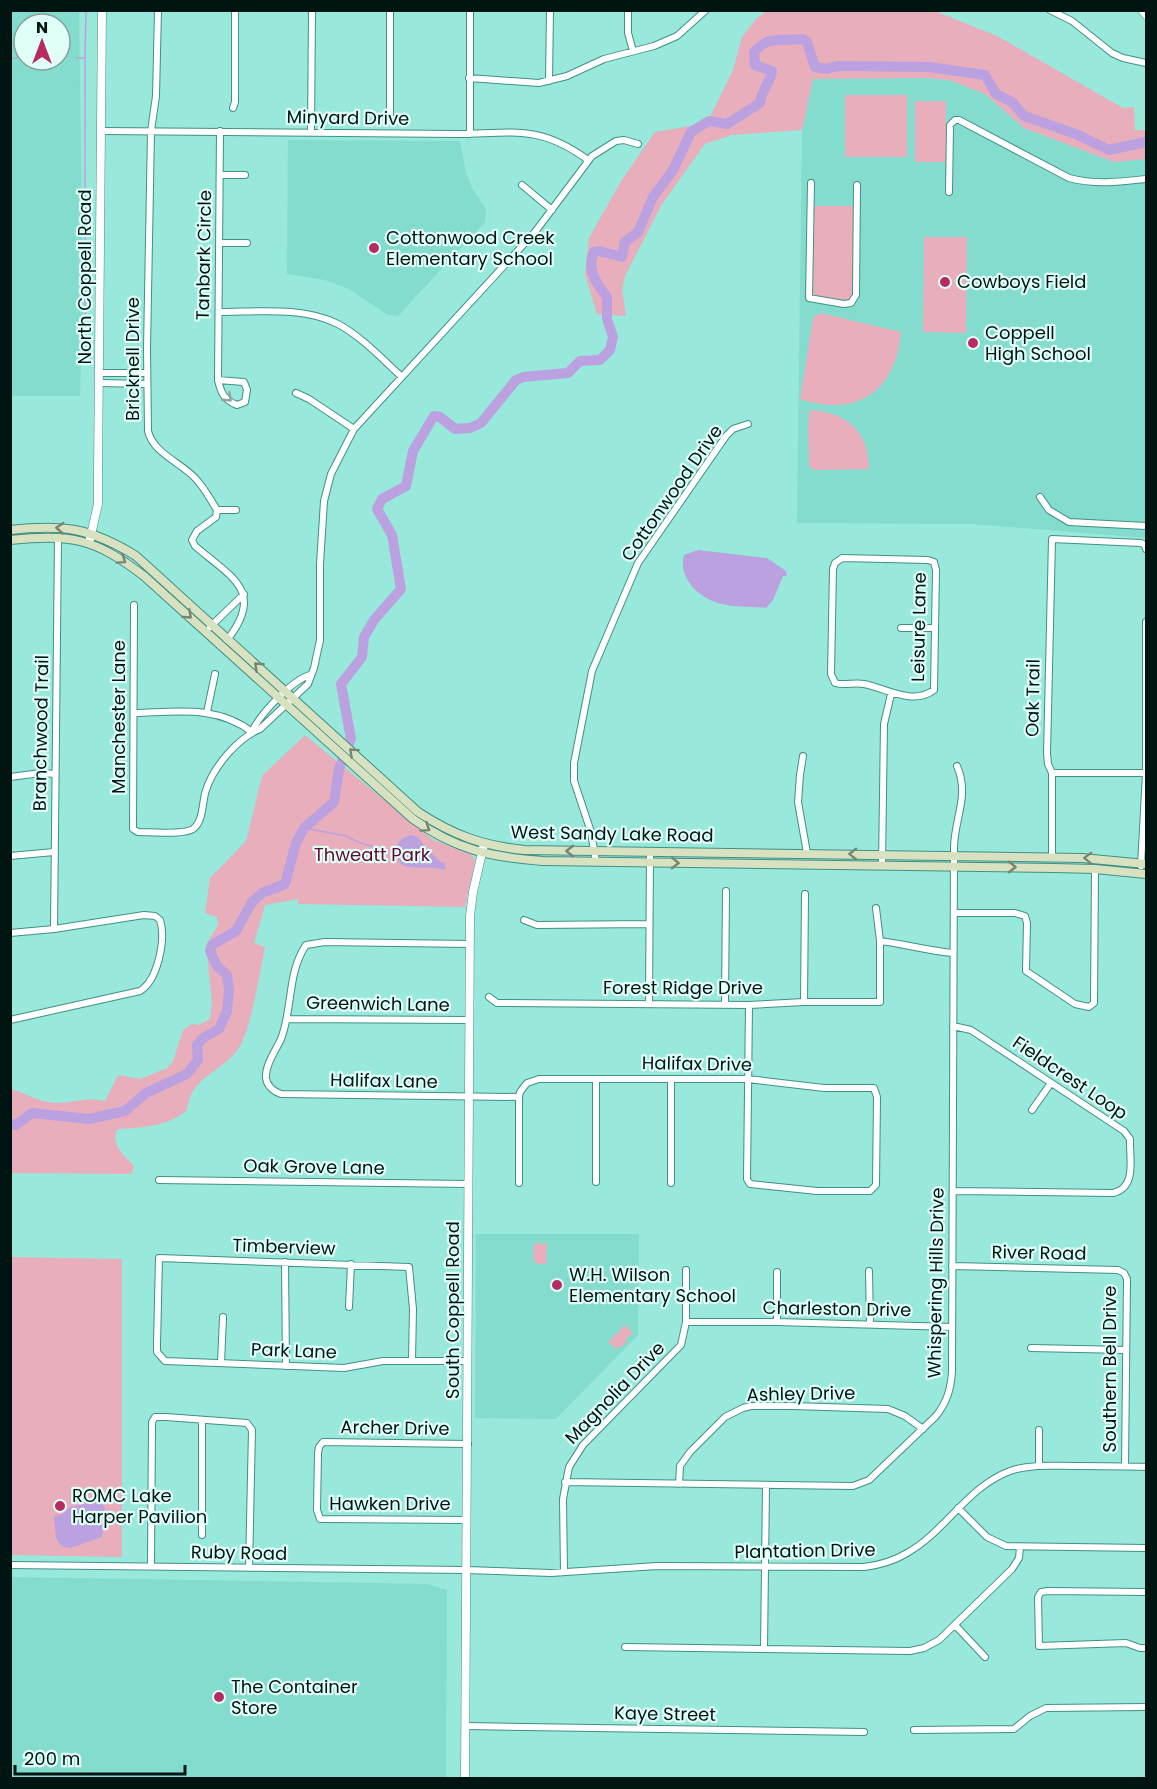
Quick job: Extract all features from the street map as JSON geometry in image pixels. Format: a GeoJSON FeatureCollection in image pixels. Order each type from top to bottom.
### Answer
{"type":"FeatureCollection","features":[{"type":"Feature","properties":{"kind":"main road","name":"West Sandy Lake Road"},"geometry":{"type":"LineString","coordinates":[[10,530],[55,527],[91,533],[117,544],[136,556],[209,628],[221,645],[283,695]]}},
{"type":"Feature","properties":{"kind":"main road","name":"West Sandy Lake Road"},"geometry":{"type":"LineString","coordinates":[[10,540],[58,537],[89,543],[132,566],[209,628],[228,638],[328,744],[412,819],[432,833],[482,854],[520,860],[596,862],[1144,869]]}},
{"type":"Feature","properties":{"kind":"main road","name":"West Sandy Lake Road"},"geometry":{"type":"LineString","coordinates":[[290,702],[333,734],[418,812],[442,828],[484,843],[525,850],[1096,858],[1144,869]]}},
{"type":"Feature","properties":{"kind":"street","name":"North Coppell Road"},"geometry":{"type":"LineString","coordinates":[[89,543],[98,504],[102,10]]}},
{"type":"Feature","properties":{"kind":"street","name":"Bricknell Drive"},"geometry":{"type":"LineString","coordinates":[[158,10],[156,96],[151,131],[148,431],[156,446],[194,476],[217,510]]}},
{"type":"Feature","properties":{"kind":"street"},"geometry":{"type":"LineString","coordinates":[[233,108],[235,102],[235,10]]}},
{"type":"Feature","properties":{"kind":"street"},"geometry":{"type":"LineString","coordinates":[[311,132],[312,10]]}},
{"type":"Feature","properties":{"kind":"street"},"geometry":{"type":"LineString","coordinates":[[390,10],[390,115]]}},
{"type":"Feature","properties":{"kind":"street"},"geometry":{"type":"LineString","coordinates":[[470,10],[470,134]]}},
{"type":"Feature","properties":{"kind":"street"},"geometry":{"type":"LineString","coordinates":[[549,81],[550,10]]}},
{"type":"Feature","properties":{"kind":"street"},"geometry":{"type":"LineString","coordinates":[[628,10],[628,33],[633,51]]}},
{"type":"Feature","properties":{"kind":"street"},"geometry":{"type":"LineString","coordinates":[[469,78],[523,82],[549,81],[567,76],[604,59],[654,46],[677,36],[706,10]]}},
{"type":"Feature","properties":{"kind":"street"},"geometry":{"type":"LineString","coordinates":[[1050,10],[1080,27],[1112,53],[1146,63]]}},
{"type":"Feature","properties":{"kind":"street"},"geometry":{"type":"LineString","coordinates":[[1142,10],[1146,15]]}},
{"type":"Feature","properties":{"kind":"street"},"geometry":{"type":"LineString","coordinates":[[949,192],[950,125],[955,120],[959,120],[1069,178],[1085,182],[1110,183],[1146,179]]}},
{"type":"Feature","properties":{"kind":"street","name":"Minyard Drive"},"geometry":{"type":"LineString","coordinates":[[101,131],[470,134],[525,132],[555,141],[588,160]]}},
{"type":"Feature","properties":{"kind":"street","name":"Tanbark Circle"},"geometry":{"type":"LineString","coordinates":[[218,380],[220,131]]}},
{"type":"Feature","properties":{"kind":"street"},"geometry":{"type":"LineString","coordinates":[[252,732],[261,729],[308,684],[320,640],[320,564],[324,501],[331,474],[354,429],[535,232],[588,160],[616,141],[624,140],[638,144]]}},
{"type":"Feature","properties":{"kind":"street"},"geometry":{"type":"LineString","coordinates":[[220,175],[245,175]]}},
{"type":"Feature","properties":{"kind":"street"},"geometry":{"type":"LineString","coordinates":[[811,183],[809,298],[844,304],[854,301],[856,295],[857,185]]}},
{"type":"Feature","properties":{"kind":"street"},"geometry":{"type":"LineString","coordinates":[[522,185],[552,210]]}},
{"type":"Feature","properties":{"kind":"street"},"geometry":{"type":"LineString","coordinates":[[220,243],[247,243]]}},
{"type":"Feature","properties":{"kind":"street"},"geometry":{"type":"LineString","coordinates":[[219,312],[286,312],[328,320],[361,341],[402,377]]}},
{"type":"Feature","properties":{"kind":"street"},"geometry":{"type":"LineString","coordinates":[[99,373],[147,374]]}},
{"type":"Feature","properties":{"kind":"street"},"geometry":{"type":"LineString","coordinates":[[218,380],[244,382],[247,390],[245,402],[237,405],[226,399],[220,391],[218,380]]}},
{"type":"Feature","properties":{"kind":"street"},"geometry":{"type":"LineString","coordinates":[[99,383],[147,384]]}},
{"type":"Feature","properties":{"kind":"street"},"geometry":{"type":"LineString","coordinates":[[296,393],[354,429]]}},
{"type":"Feature","properties":{"kind":"street","name":"Cottonwood Drive"},"geometry":{"type":"LineString","coordinates":[[596,862],[596,851],[574,781],[574,763],[592,671],[638,563],[726,436],[733,429],[748,424]]}},
{"type":"Feature","properties":{"kind":"street"},"geometry":{"type":"LineString","coordinates":[[1040,497],[1049,510],[1069,522],[1146,526]]}},
{"type":"Feature","properties":{"kind":"street"},"geometry":{"type":"LineString","coordinates":[[221,645],[228,638],[244,608],[244,594],[237,583],[195,546],[192,540],[197,531],[216,517],[217,510],[236,510]]}},
{"type":"Feature","properties":{"kind":"street","name":"Branchwood Trail"},"geometry":{"type":"LineString","coordinates":[[54,930],[58,537]]}},
{"type":"Feature","properties":{"kind":"street","name":"Oak Trail"},"geometry":{"type":"LineString","coordinates":[[1052,857],[1052,773],[1047,754],[1052,538],[1146,547]]}},
{"type":"Feature","properties":{"kind":"street","name":"Leisure Lane"},"geometry":{"type":"LineString","coordinates":[[842,558],[934,562],[936,570],[934,690],[927,695],[891,694],[862,684],[835,683],[831,674],[835,563],[842,558]]}},
{"type":"Feature","properties":{"kind":"street"},"geometry":{"type":"LineString","coordinates":[[209,628],[244,594]]}},
{"type":"Feature","properties":{"kind":"street","name":"Manchester Lane"},"geometry":{"type":"LineString","coordinates":[[134,605],[134,829],[138,832],[193,829],[199,822],[207,788],[215,772],[228,754],[252,732]]}},
{"type":"Feature","properties":{"kind":"street"},"geometry":{"type":"LineString","coordinates":[[1144,869],[1146,622]]}},
{"type":"Feature","properties":{"kind":"street"},"geometry":{"type":"LineString","coordinates":[[901,628],[934,628]]}},
{"type":"Feature","properties":{"kind":"street"},"geometry":{"type":"LineString","coordinates":[[207,712],[215,675]]}},
{"type":"Feature","properties":{"kind":"street"},"geometry":{"type":"LineString","coordinates":[[252,732],[256,722],[283,695],[303,677],[310,675]]}},
{"type":"Feature","properties":{"kind":"street"},"geometry":{"type":"LineString","coordinates":[[882,866],[884,724],[891,694]]}},
{"type":"Feature","properties":{"kind":"street"},"geometry":{"type":"LineString","coordinates":[[135,714],[207,712],[233,719],[252,732]]}},
{"type":"Feature","properties":{"kind":"street"},"geometry":{"type":"LineString","coordinates":[[804,756],[798,801],[807,854]]}},
{"type":"Feature","properties":{"kind":"street","name":"Whispering Hills Drive"},"geometry":{"type":"LineString","coordinates":[[565,1482],[841,1487],[860,1485],[869,1480],[923,1429],[945,1404],[949,1394],[952,1371],[954,838],[962,802],[962,777],[957,766]]}},
{"type":"Feature","properties":{"kind":"street"},"geometry":{"type":"LineString","coordinates":[[10,777],[41,773],[55,774]]}},
{"type":"Feature","properties":{"kind":"street"},"geometry":{"type":"LineString","coordinates":[[1052,773],[1146,773]]}},
{"type":"Feature","properties":{"kind":"street","name":"South Coppell Road"},"geometry":{"type":"LineString","coordinates":[[465,1779],[470,944],[471,905],[484,843]]}},
{"type":"Feature","properties":{"kind":"street"},"geometry":{"type":"LineString","coordinates":[[10,856],[54,852]]}},
{"type":"Feature","properties":{"kind":"street"},"geometry":{"type":"LineString","coordinates":[[649,1003],[650,852]]}},
{"type":"Feature","properties":{"kind":"street"},"geometry":{"type":"LineString","coordinates":[[954,913],[1015,913],[1025,916],[1028,922],[1026,971],[1075,1004],[1089,1007],[1094,1003],[1095,869]]}},
{"type":"Feature","properties":{"kind":"street"},"geometry":{"type":"LineString","coordinates":[[725,1004],[726,891]]}},
{"type":"Feature","properties":{"kind":"street"},"geometry":{"type":"LineString","coordinates":[[804,1002],[805,894]]}},
{"type":"Feature","properties":{"kind":"street"},"geometry":{"type":"LineString","coordinates":[[876,908],[880,941],[954,953]]}},
{"type":"Feature","properties":{"kind":"street"},"geometry":{"type":"LineString","coordinates":[[10,933],[54,930],[135,915],[156,916],[160,920],[163,937],[154,971],[146,988],[136,994],[10,1020]]}},
{"type":"Feature","properties":{"kind":"street"},"geometry":{"type":"LineString","coordinates":[[524,920],[537,925],[649,924]]}},
{"type":"Feature","properties":{"kind":"street","name":"Forest Ridge Drive"},"geometry":{"type":"LineString","coordinates":[[489,997],[497,1003],[749,1005],[880,1002],[880,941]]}},
{"type":"Feature","properties":{"kind":"street"},"geometry":{"type":"LineString","coordinates":[[287,1018],[293,976],[306,945],[325,942],[470,944]]}},
{"type":"Feature","properties":{"kind":"street"},"geometry":{"type":"LineString","coordinates":[[748,1079],[749,1005]]}},
{"type":"Feature","properties":{"kind":"street","name":"Greenwich Lane"},"geometry":{"type":"LineString","coordinates":[[287,1018],[469,1020]]}},
{"type":"Feature","properties":{"kind":"street","name":"Halifax Lane"},"geometry":{"type":"LineString","coordinates":[[287,1018],[280,1041],[267,1068],[266,1079],[269,1086],[281,1094],[519,1097]]}},
{"type":"Feature","properties":{"kind":"street","name":"Fieldcrest Loop"},"geometry":{"type":"LineString","coordinates":[[953,1026],[971,1030],[1127,1134],[1131,1143],[1130,1179],[1120,1192],[953,1191]]}},
{"type":"Feature","properties":{"kind":"street"},"geometry":{"type":"LineString","coordinates":[[596,1078],[596,1182]]}},
{"type":"Feature","properties":{"kind":"street","name":"Halifax Drive"},"geometry":{"type":"LineString","coordinates":[[519,1097],[527,1083],[539,1079],[748,1079],[824,1088],[874,1088],[877,1097],[876,1185],[873,1190],[817,1191],[750,1184],[747,1179],[748,1079]]}},
{"type":"Feature","properties":{"kind":"street"},"geometry":{"type":"LineString","coordinates":[[671,1079],[671,1183]]}},
{"type":"Feature","properties":{"kind":"street"},"geometry":{"type":"LineString","coordinates":[[1032,1110],[1050,1083]]}},
{"type":"Feature","properties":{"kind":"street"},"geometry":{"type":"LineString","coordinates":[[519,1097],[519,1184]]}},
{"type":"Feature","properties":{"kind":"street","name":"Oak Grove Lane"},"geometry":{"type":"LineString","coordinates":[[159,1180],[469,1184]]}},
{"type":"Feature","properties":{"kind":"street","name":"Timberview"},"geometry":{"type":"LineString","coordinates":[[158,1353],[159,1258],[409,1266],[413,1309],[412,1360]]}},
{"type":"Feature","properties":{"kind":"street"},"geometry":{"type":"LineString","coordinates":[[285,1262],[286,1366]]}},
{"type":"Feature","properties":{"kind":"street"},"geometry":{"type":"LineString","coordinates":[[349,1307],[351,1264]]}},
{"type":"Feature","properties":{"kind":"street","name":"River Road"},"geometry":{"type":"LineString","coordinates":[[952,1266],[1118,1270],[1124,1273]]}},
{"type":"Feature","properties":{"kind":"street","name":"Magnolia Drive"},"geometry":{"type":"LineString","coordinates":[[564,1572],[563,1499],[569,1467],[583,1445],[675,1353],[684,1337],[686,1322],[686,1270]]}},
{"type":"Feature","properties":{"kind":"street"},"geometry":{"type":"LineString","coordinates":[[869,1271],[870,1324]]}},
{"type":"Feature","properties":{"kind":"street"},"geometry":{"type":"LineString","coordinates":[[777,1272],[777,1322]]}},
{"type":"Feature","properties":{"kind":"street","name":"Southern Bell Drive"},"geometry":{"type":"LineString","coordinates":[[1124,1273],[1127,1279],[1125,1466]]}},
{"type":"Feature","properties":{"kind":"street"},"geometry":{"type":"LineString","coordinates":[[221,1363],[223,1317]]}},
{"type":"Feature","properties":{"kind":"street","name":"Charleston Drive"},"geometry":{"type":"LineString","coordinates":[[686,1322],[952,1327]]}},
{"type":"Feature","properties":{"kind":"street"},"geometry":{"type":"LineString","coordinates":[[1031,1348],[1126,1350]]}},
{"type":"Feature","properties":{"kind":"street","name":"Park Lane"},"geometry":{"type":"LineString","coordinates":[[158,1353],[165,1361],[344,1368],[377,1362],[412,1360],[468,1361]]}},
{"type":"Feature","properties":{"kind":"street","name":"Ashley Drive"},"geometry":{"type":"LineString","coordinates":[[679,1485],[681,1466],[690,1452],[725,1417],[743,1408],[775,1406],[888,1409],[905,1416],[923,1429]]}},
{"type":"Feature","properties":{"kind":"street"},"geometry":{"type":"LineString","coordinates":[[151,1566],[152,1422],[155,1418],[166,1417],[247,1423],[252,1430],[249,1568]]}},
{"type":"Feature","properties":{"kind":"street"},"geometry":{"type":"LineString","coordinates":[[202,1420],[202,1535]]}},
{"type":"Feature","properties":{"kind":"street"},"geometry":{"type":"LineString","coordinates":[[1039,1430],[1039,1466]]}},
{"type":"Feature","properties":{"kind":"street","name":"Archer Drive"},"geometry":{"type":"LineString","coordinates":[[323,1442],[468,1444]]}},
{"type":"Feature","properties":{"kind":"street","name":"Hawken Drive"},"geometry":{"type":"LineString","coordinates":[[323,1442],[318,1453],[317,1510],[320,1519],[467,1520]]}},
{"type":"Feature","properties":{"kind":"street","name":"Plantation Drive"},"geometry":{"type":"LineString","coordinates":[[467,1570],[564,1572],[657,1566],[864,1568],[885,1563],[909,1553],[927,1539],[970,1496],[1000,1476],[1029,1466],[1146,1467]]}},
{"type":"Feature","properties":{"kind":"street"},"geometry":{"type":"LineString","coordinates":[[764,1649],[766,1486]]}},
{"type":"Feature","properties":{"kind":"street"},"geometry":{"type":"LineString","coordinates":[[958,1508],[987,1537],[1006,1546],[1146,1548]]}},
{"type":"Feature","properties":{"kind":"street"},"geometry":{"type":"LineString","coordinates":[[625,1647],[910,1651],[924,1648],[939,1640],[1012,1569],[1019,1558],[1020,1547]]}},
{"type":"Feature","properties":{"kind":"street","name":"Ruby Road"},"geometry":{"type":"LineString","coordinates":[[10,1565],[467,1570]]}},
{"type":"Feature","properties":{"kind":"street"},"geometry":{"type":"LineString","coordinates":[[1146,1592],[1048,1591],[1041,1592],[1038,1597],[1039,1646],[1126,1643],[1146,1648]]}},
{"type":"Feature","properties":{"kind":"street"},"geometry":{"type":"LineString","coordinates":[[955,1625],[985,1656]]}},
{"type":"Feature","properties":{"kind":"street"},"geometry":{"type":"LineString","coordinates":[[914,1730],[1014,1729],[1030,1716],[1046,1708],[1146,1707]]}},
{"type":"Feature","properties":{"kind":"street","name":"Kaye Street"},"geometry":{"type":"LineString","coordinates":[[466,1726],[864,1732]]}},
{"type":"Feature","properties":{"kind":"shaded area"},"geometry":{"type":"Polygon","coordinates":[[[11,10],[79,11],[83,293],[80,396],[11,396],[11,10]]]}},
{"type":"Feature","properties":{"kind":"shaded area","name":"Coppell High School"},"geometry":{"type":"Polygon","coordinates":[[[925,78],[949,80],[985,94],[1024,128],[1114,162],[1146,159],[1146,538],[971,524],[797,523],[802,130],[813,79],[925,78]]]}},
{"type":"Feature","properties":{"kind":"shaded area","name":"Cottonwood Creek Elementary School"},"geometry":{"type":"Polygon","coordinates":[[[288,140],[460,141],[466,173],[472,188],[486,209],[485,222],[398,316],[388,315],[349,289],[325,280],[287,274],[288,140]]]}},
{"type":"Feature","properties":{"kind":"shaded area"},"geometry":{"type":"Polygon","coordinates":[[[698,550],[767,558],[786,571],[787,576],[783,576],[773,600],[766,608],[721,604],[701,595],[686,577],[684,555],[698,550]]]}},
{"type":"Feature","properties":{"kind":"shaded area"},"geometry":{"type":"Polygon","coordinates":[[[412,835],[417,837],[440,862],[444,863],[446,868],[443,870],[402,865],[397,856],[397,846],[402,839],[412,835]]]}},
{"type":"Feature","properties":{"kind":"shaded area","name":"W.H. Wilson Elementary School"},"geometry":{"type":"Polygon","coordinates":[[[476,1234],[639,1234],[638,1335],[556,1419],[475,1418],[476,1234]]]}},
{"type":"Feature","properties":{"kind":"shaded area"},"geometry":{"type":"Polygon","coordinates":[[[92,1500],[100,1502],[105,1508],[102,1537],[71,1548],[64,1547],[56,1537],[54,1517],[64,1513],[70,1507],[92,1500]]]}},
{"type":"Feature","properties":{"kind":"shaded area","name":"The Container Store"},"geometry":{"type":"Polygon","coordinates":[[[11,1577],[427,1584],[447,1590],[446,1778],[11,1778],[11,1577]]]}},
{"type":"Feature","properties":{"kind":"green space"},"geometry":{"type":"Polygon","coordinates":[[[768,10],[935,11],[997,36],[1123,108],[1134,107],[1135,130],[1146,130],[1146,159],[1114,162],[1024,128],[985,94],[949,80],[925,78],[813,79],[802,130],[732,135],[705,144],[662,204],[625,276],[622,290],[626,316],[597,314],[585,274],[589,238],[621,181],[655,132],[691,126],[710,117],[733,70],[742,37],[756,19],[768,10]]]}},
{"type":"Feature","properties":{"kind":"green space"},"geometry":{"type":"Polygon","coordinates":[[[845,95],[907,95],[907,157],[845,157],[845,95]]]}},
{"type":"Feature","properties":{"kind":"green space"},"geometry":{"type":"Polygon","coordinates":[[[915,101],[946,101],[946,162],[915,162],[915,101]]]}},
{"type":"Feature","properties":{"kind":"green space"},"geometry":{"type":"Polygon","coordinates":[[[812,206],[854,206],[853,300],[811,299],[812,206]]]}},
{"type":"Feature","properties":{"kind":"green space"},"geometry":{"type":"Polygon","coordinates":[[[924,237],[967,237],[966,333],[923,332],[924,237]]]}},
{"type":"Feature","properties":{"kind":"green space"},"geometry":{"type":"Polygon","coordinates":[[[820,313],[901,332],[898,353],[891,370],[882,385],[870,395],[855,402],[839,405],[820,404],[800,399],[813,318],[820,313]]]}},
{"type":"Feature","properties":{"kind":"green space"},"geometry":{"type":"Polygon","coordinates":[[[810,410],[834,415],[853,426],[865,444],[869,469],[814,470],[809,466],[810,410]]]}},
{"type":"Feature","properties":{"kind":"green space","name":"Thweatt Park"},"geometry":{"type":"Polygon","coordinates":[[[305,735],[432,839],[472,855],[475,861],[465,907],[297,904],[299,899],[265,905],[254,943],[265,947],[243,1040],[231,1057],[194,1090],[187,1110],[180,1115],[164,1123],[118,1129],[115,1140],[123,1154],[134,1166],[132,1174],[11,1173],[11,1089],[51,1103],[105,1101],[118,1075],[140,1079],[167,1068],[173,1061],[183,1030],[192,1024],[199,1025],[210,1019],[212,1002],[206,945],[218,925],[217,917],[205,913],[210,878],[246,841],[262,776],[305,735]]]}},
{"type":"Feature","properties":{"kind":"green space"},"geometry":{"type":"Polygon","coordinates":[[[534,1243],[547,1244],[546,1264],[536,1264],[536,1261],[533,1261],[534,1243]]]}},
{"type":"Feature","properties":{"kind":"green space"},"geometry":{"type":"Polygon","coordinates":[[[11,1257],[122,1259],[122,1557],[11,1555],[11,1257]]]}},
{"type":"Feature","properties":{"kind":"green space"},"geometry":{"type":"Polygon","coordinates":[[[625,1325],[633,1333],[627,1338],[626,1344],[616,1349],[608,1342],[625,1325]]]}},
{"type":"Feature","properties":{"kind":"waterway"},"geometry":{"type":"LineString","coordinates":[[76,58],[85,58],[86,10]]}},
{"type":"Feature","properties":{"kind":"waterway"},"geometry":{"type":"LineString","coordinates":[[10,1124],[16,1125],[32,1113],[89,1119],[125,1111],[146,1093],[187,1074],[198,1060],[197,1045],[203,1038],[219,1029],[227,1011],[229,990],[227,975],[217,966],[210,951],[212,945],[236,931],[252,902],[262,893],[285,884],[296,843],[304,828],[334,802],[339,769],[351,739],[341,684],[362,657],[364,637],[374,620],[401,589],[392,535],[377,509],[382,499],[406,486],[413,451],[434,416],[440,417],[455,429],[470,428],[481,423],[516,380],[523,377],[568,373],[580,361],[600,360],[610,350],[613,337],[607,319],[607,297],[596,281],[592,270],[594,252],[599,251],[622,257],[625,242],[638,232],[653,197],[673,170],[691,132],[709,121],[727,124],[760,103],[772,71],[755,65],[754,52],[760,46],[776,40],[803,39],[807,42],[815,67],[827,69],[837,66],[929,67],[985,75],[996,94],[1012,102],[1024,116],[1076,134],[1109,150],[1146,142]]}},
{"type":"Feature","properties":{"kind":"waterway"},"geometry":{"type":"LineString","coordinates":[[85,58],[85,327]]}},
{"type":"Feature","properties":{"kind":"waterway"},"geometry":{"type":"LineString","coordinates":[[304,828],[346,836],[383,850]]}},
{"type":"Feature","properties":{"kind":"waterway"},"geometry":{"type":"LineString","coordinates":[[389,851],[395,851]]}},
{"type":"Feature","properties":{"kind":"place","name":"Cottonwood Creek Elementary School"},"geometry":{"type":"Point","coordinates":[374,248]}},
{"type":"Feature","properties":{"kind":"place","name":"Cowboys Field"},"geometry":{"type":"Point","coordinates":[945,282]}},
{"type":"Feature","properties":{"kind":"place","name":"Coppell High School"},"geometry":{"type":"Point","coordinates":[973,343]}},
{"type":"Feature","properties":{"kind":"place","name":"W.H. Wilson Elementary School"},"geometry":{"type":"Point","coordinates":[557,1285]}},
{"type":"Feature","properties":{"kind":"place","name":"ROMC Lake Harper Pavilion"},"geometry":{"type":"Point","coordinates":[60,1506]}},
{"type":"Feature","properties":{"kind":"place","name":"The Container Store"},"geometry":{"type":"Point","coordinates":[219,1697]}}]}
